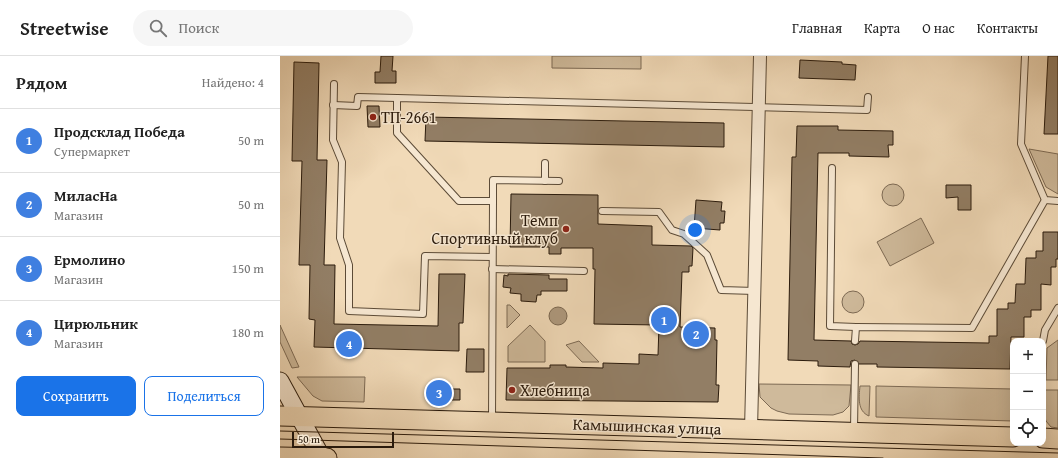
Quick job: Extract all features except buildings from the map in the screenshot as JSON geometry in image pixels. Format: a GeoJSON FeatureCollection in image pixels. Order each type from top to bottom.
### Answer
{"type":"FeatureCollection","features":[{"type":"Feature","properties":{"kind":"main road","name":"Камышинская улица"},"geometry":{"type":"LineString","coordinates":[[280,416],[1010,437]]}},
{"type":"Feature","properties":{"kind":"main road"},"geometry":{"type":"LineString","coordinates":[[1046,438],[1058,439]]}},
{"type":"Feature","properties":{"kind":"main road"},"geometry":{"type":"LineString","coordinates":[[280,457],[327,458]]}},
{"type":"Feature","properties":{"kind":"street"},"geometry":{"type":"LineString","coordinates":[[752,430],[760,56]]}},
{"type":"Feature","properties":{"kind":"street"},"geometry":{"type":"LineString","coordinates":[[280,381],[322,458]]}},
{"type":"Feature","properties":{"kind":"lane"},"geometry":{"type":"LineString","coordinates":[[1026,56],[1021,144],[1045,200]]}},
{"type":"Feature","properties":{"kind":"lane"},"geometry":{"type":"LineString","coordinates":[[334,84],[334,140],[342,162],[340,238],[349,265],[349,311],[423,314],[425,256],[492,258]]}},
{"type":"Feature","properties":{"kind":"lane"},"geometry":{"type":"LineString","coordinates":[[334,105],[358,106],[358,97],[759,106],[867,110],[868,97]]}},
{"type":"Feature","properties":{"kind":"lane"},"geometry":{"type":"LineString","coordinates":[[397,98],[397,133],[421,161],[459,201],[493,201]]}},
{"type":"Feature","properties":{"kind":"lane"},"geometry":{"type":"LineString","coordinates":[[545,163],[545,181]]}},
{"type":"Feature","properties":{"kind":"lane"},"geometry":{"type":"LineString","coordinates":[[832,168],[830,326],[972,328],[1045,200]]}},
{"type":"Feature","properties":{"kind":"lane"},"geometry":{"type":"LineString","coordinates":[[492,422],[493,180],[559,181]]}},
{"type":"Feature","properties":{"kind":"lane"},"geometry":{"type":"LineString","coordinates":[[1045,200],[1058,201]]}},
{"type":"Feature","properties":{"kind":"lane"},"geometry":{"type":"LineString","coordinates":[[602,211],[659,212],[672,230],[684,234],[707,255],[721,290],[755,291]]}},
{"type":"Feature","properties":{"kind":"lane"},"geometry":{"type":"LineString","coordinates":[[492,270],[584,271]]}},
{"type":"Feature","properties":{"kind":"lane"},"geometry":{"type":"LineString","coordinates":[[1044,338],[1045,330],[1058,308]]}},
{"type":"Feature","properties":{"kind":"lane"},"geometry":{"type":"LineString","coordinates":[[855,341],[856,327]]}},
{"type":"Feature","properties":{"kind":"lane"},"geometry":{"type":"LineString","coordinates":[[853,433],[855,364]]}},
{"type":"Feature","properties":{"kind":"shaded area"},"geometry":{"type":"Polygon","coordinates":[[[552,56],[641,56],[641,69],[552,68],[552,56]]]}},
{"type":"Feature","properties":{"kind":"shaded area"},"geometry":{"type":"Polygon","coordinates":[[[1029,149],[1058,154],[1058,194],[1046,187],[1029,149]]]}},
{"type":"Feature","properties":{"kind":"shaded area"},"geometry":{"type":"Polygon","coordinates":[[[893,184],[901,187],[904,195],[901,203],[893,206],[885,203],[882,195],[885,187],[893,184]]]}},
{"type":"Feature","properties":{"kind":"shaded area"},"geometry":{"type":"Polygon","coordinates":[[[921,218],[934,243],[890,266],[877,242],[921,218]]]}},
{"type":"Feature","properties":{"kind":"shaded area"},"geometry":{"type":"Polygon","coordinates":[[[853,291],[861,294],[864,302],[861,310],[853,313],[845,310],[842,302],[845,294],[853,291]]]}},
{"type":"Feature","properties":{"kind":"shaded area"},"geometry":{"type":"Polygon","coordinates":[[[507,305],[510,305],[520,315],[507,328],[507,305]]]}},
{"type":"Feature","properties":{"kind":"shaded area"},"geometry":{"type":"Polygon","coordinates":[[[558,307],[564,310],[567,316],[564,322],[558,325],[552,322],[549,316],[552,310],[558,307]]]}},
{"type":"Feature","properties":{"kind":"shaded area"},"geometry":{"type":"Polygon","coordinates":[[[280,325],[299,367],[292,368],[280,342],[280,325]]]}},
{"type":"Feature","properties":{"kind":"shaded area"},"geometry":{"type":"Polygon","coordinates":[[[530,325],[545,341],[545,362],[508,362],[508,346],[530,325]]]}},
{"type":"Feature","properties":{"kind":"shaded area"},"geometry":{"type":"Polygon","coordinates":[[[1058,340],[1058,380],[1046,380],[1047,348],[1058,340]]]}},
{"type":"Feature","properties":{"kind":"shaded area"},"geometry":{"type":"Polygon","coordinates":[[[579,341],[599,362],[582,362],[566,345],[579,341]]]}},
{"type":"Feature","properties":{"kind":"shaded area"},"geometry":{"type":"Polygon","coordinates":[[[297,377],[365,377],[364,402],[322,401],[313,396],[297,377]]]}},
{"type":"Feature","properties":{"kind":"shaded area"},"geometry":{"type":"Polygon","coordinates":[[[759,384],[851,385],[849,406],[843,412],[833,415],[789,414],[771,408],[760,397],[759,384]]]}},
{"type":"Feature","properties":{"kind":"shaded area"},"geometry":{"type":"Polygon","coordinates":[[[860,386],[870,386],[869,416],[862,411],[859,399],[860,386]]]}},
{"type":"Feature","properties":{"kind":"shaded area"},"geometry":{"type":"Polygon","coordinates":[[[876,386],[1010,389],[1010,421],[876,417],[876,386]]]}},
{"type":"Feature","properties":{"kind":"shaded area"},"geometry":{"type":"Polygon","coordinates":[[[1046,390],[1058,390],[1058,428],[1051,427],[1046,421],[1046,390]]]}},
{"type":"Feature","properties":{"kind":"tram line"},"geometry":{"type":"LineString","coordinates":[[280,431],[1058,453]]}},
{"type":"Feature","properties":{"kind":"tram line"},"geometry":{"type":"LineString","coordinates":[[280,439],[883,458]]}},
{"type":"Feature","properties":{"kind":"place","name":"ТП-2661"},"geometry":{"type":"Point","coordinates":[373,117]}},
{"type":"Feature","properties":{"kind":"place","name":"Темп Спортивный клуб"},"geometry":{"type":"Point","coordinates":[566,229]}},
{"type":"Feature","properties":{"kind":"place","name":"Продсклад Победа"},"geometry":{"type":"Point","coordinates":[664,320]}},
{"type":"Feature","properties":{"kind":"place","name":"МиласНа"},"geometry":{"type":"Point","coordinates":[696,334]}},
{"type":"Feature","properties":{"kind":"place","name":"Цирюльник"},"geometry":{"type":"Point","coordinates":[349,344]}},
{"type":"Feature","properties":{"kind":"place","name":"Хлебница"},"geometry":{"type":"Point","coordinates":[512,390]}},
{"type":"Feature","properties":{"kind":"place","name":"Ермолино"},"geometry":{"type":"Point","coordinates":[439,393]}}]}
